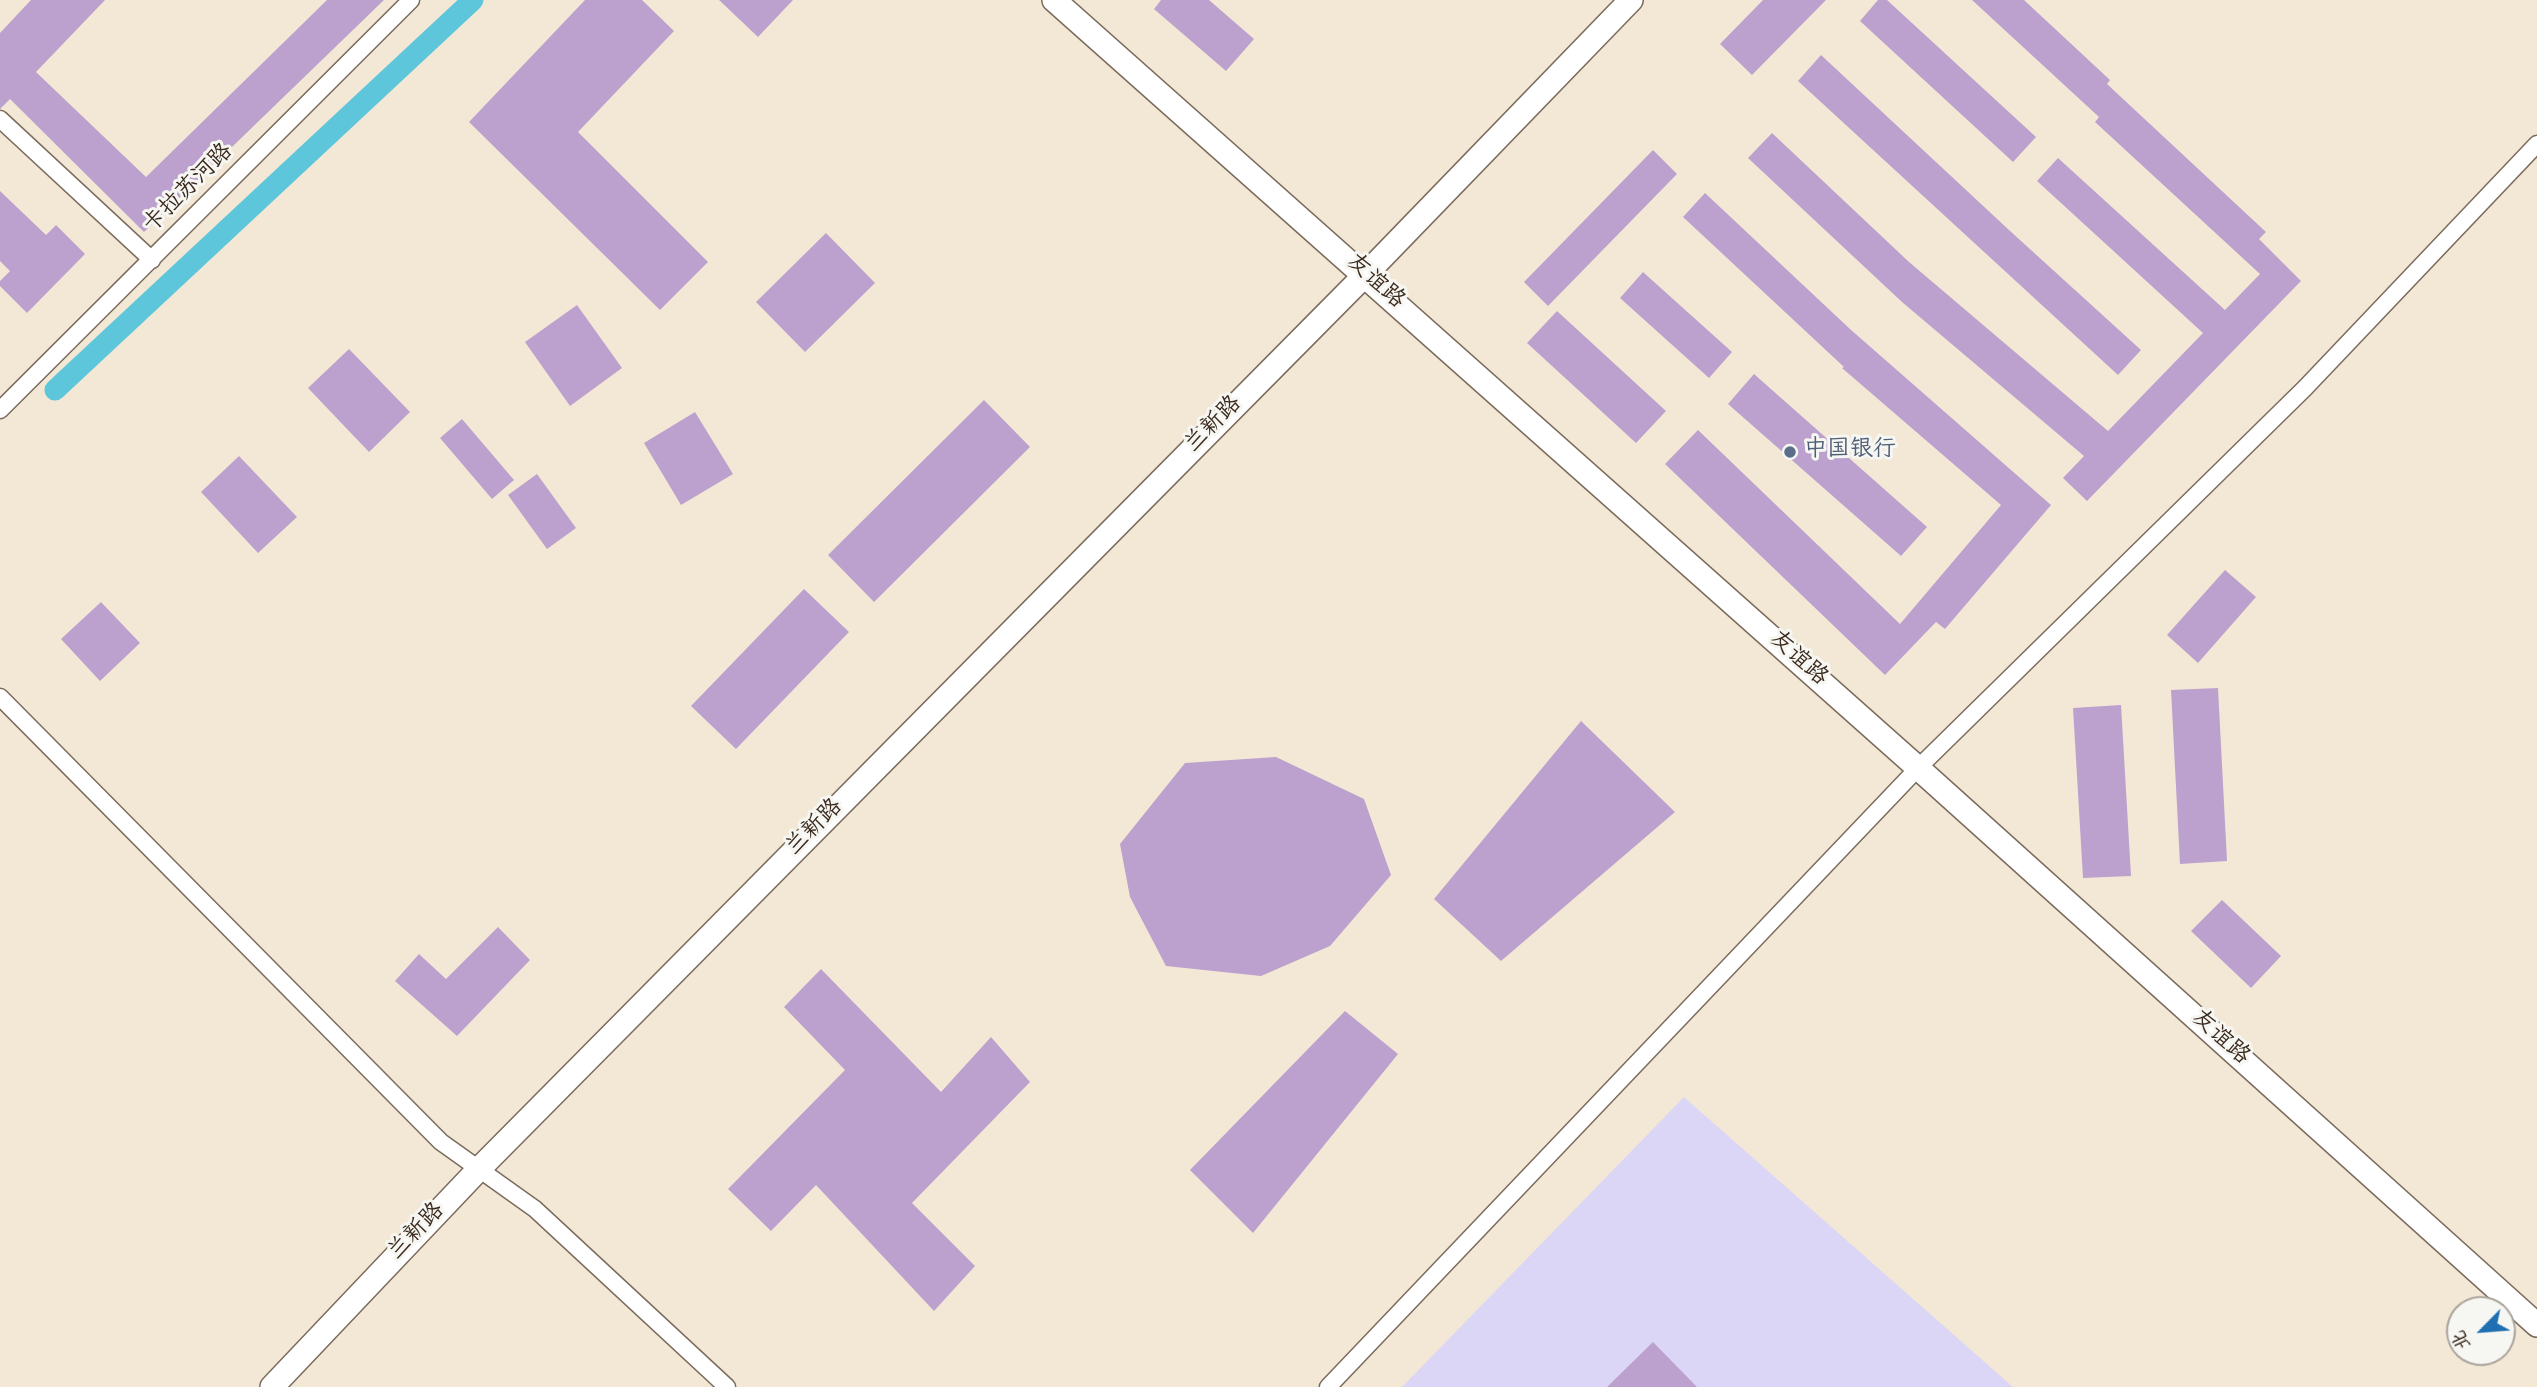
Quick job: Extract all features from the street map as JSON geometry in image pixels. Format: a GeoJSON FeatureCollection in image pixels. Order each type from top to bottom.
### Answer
{"type":"FeatureCollection","features":[{"type":"Feature","properties":{"kind":"main road","name":"友谊路"},"geometry":{"type":"LineString","coordinates":[[1054,0],[1918,768],[2537,1325]]}},
{"type":"Feature","properties":{"kind":"main road","name":"兰新路"},"geometry":{"type":"LineString","coordinates":[[272,1387],[478,1170],[1365,275],[1631,0]]}},
{"type":"Feature","properties":{"kind":"street","name":"卡拉苏河路"},"geometry":{"type":"LineString","coordinates":[[0,410],[411,0]]}},
{"type":"Feature","properties":{"kind":"street"},"geometry":{"type":"LineString","coordinates":[[0,119],[152,260]]}},
{"type":"Feature","properties":{"kind":"street"},"geometry":{"type":"LineString","coordinates":[[1328,1387],[1918,768],[2305,388],[2537,144]]}},
{"type":"Feature","properties":{"kind":"street"},"geometry":{"type":"LineString","coordinates":[[0,697],[441,1142],[535,1209],[727,1387]]}},
{"type":"Feature","properties":{"kind":"shaded area"},"geometry":{"type":"Polygon","coordinates":[[[1684,1097],[2013,1387],[1402,1387],[1684,1097]]]}},
{"type":"Feature","properties":{"kind":"building"},"geometry":{"type":"Polygon","coordinates":[[[31,0],[105,0],[36,72],[146,177],[327,0],[384,0],[144,232],[10,99],[0,109],[0,33],[31,0]]]}},
{"type":"Feature","properties":{"kind":"building"},"geometry":{"type":"Polygon","coordinates":[[[585,0],[642,0],[674,31],[578,132],[708,262],[660,310],[469,122],[585,0]]]}},
{"type":"Feature","properties":{"kind":"building"},"geometry":{"type":"Polygon","coordinates":[[[719,0],[793,0],[758,37],[719,0]]]}},
{"type":"Feature","properties":{"kind":"building"},"geometry":{"type":"Polygon","coordinates":[[[1161,0],[1209,0],[1254,39],[1226,71],[1154,9],[1161,0]]]}},
{"type":"Feature","properties":{"kind":"building"},"geometry":{"type":"Polygon","coordinates":[[[1763,0],[1826,0],[1752,75],[1720,44],[1763,0]]]}},
{"type":"Feature","properties":{"kind":"building"},"geometry":{"type":"Polygon","coordinates":[[[1878,0],[1887,0],[2036,137],[2013,162],[1860,21],[1878,0]]]}},
{"type":"Feature","properties":{"kind":"building"},"geometry":{"type":"Polygon","coordinates":[[[1972,0],[2024,0],[2110,80],[2107,84],[2266,232],[2259,239],[2301,281],[2087,501],[2063,478],[2084,456],[1902,302],[1748,158],[1772,133],[1909,262],[2108,431],[2203,333],[2037,181],[2058,158],[2225,310],[2260,274],[2095,122],[2099,117],[1972,0]]]}},
{"type":"Feature","properties":{"kind":"building"},"geometry":{"type":"Polygon","coordinates":[[[1821,55],[2141,350],[2118,375],[1798,81],[1821,55]]]}},
{"type":"Feature","properties":{"kind":"building"},"geometry":{"type":"Polygon","coordinates":[[[1653,150],[1677,174],[1548,306],[1524,282],[1653,150]]]}},
{"type":"Feature","properties":{"kind":"building"},"geometry":{"type":"Polygon","coordinates":[[[0,191],[46,235],[56,225],[85,254],[27,313],[0,286],[0,281],[10,271],[0,261],[0,191]]]}},
{"type":"Feature","properties":{"kind":"building"},"geometry":{"type":"Polygon","coordinates":[[[1705,193],[1850,329],[2051,505],[1945,629],[1936,622],[1885,675],[1665,464],[1698,430],[1900,624],[2001,505],[1842,368],[1844,367],[1683,217],[1705,193]]]}},
{"type":"Feature","properties":{"kind":"building"},"geometry":{"type":"Polygon","coordinates":[[[826,233],[875,283],[805,352],[756,302],[826,233]]]}},
{"type":"Feature","properties":{"kind":"building"},"geometry":{"type":"Polygon","coordinates":[[[1643,272],[1732,352],[1709,378],[1620,298],[1643,272]]]}},
{"type":"Feature","properties":{"kind":"building"},"geometry":{"type":"Polygon","coordinates":[[[577,305],[622,368],[570,406],[525,342],[577,305]]]}},
{"type":"Feature","properties":{"kind":"building"},"geometry":{"type":"Polygon","coordinates":[[[1557,311],[1666,411],[1636,443],[1527,343],[1557,311]]]}},
{"type":"Feature","properties":{"kind":"building"},"geometry":{"type":"Polygon","coordinates":[[[349,349],[410,412],[369,452],[308,388],[349,349]]]}},
{"type":"Feature","properties":{"kind":"building"},"geometry":{"type":"Polygon","coordinates":[[[1754,374],[1927,527],[1901,556],[1728,404],[1754,374]]]}},
{"type":"Feature","properties":{"kind":"building"},"geometry":{"type":"Polygon","coordinates":[[[984,400],[1030,447],[874,602],[828,555],[984,400]]]}},
{"type":"Feature","properties":{"kind":"building"},"geometry":{"type":"Polygon","coordinates":[[[695,412],[733,474],[681,505],[644,443],[695,412]]]}},
{"type":"Feature","properties":{"kind":"building"},"geometry":{"type":"Polygon","coordinates":[[[462,419],[514,480],[492,499],[440,438],[462,419]]]}},
{"type":"Feature","properties":{"kind":"building"},"geometry":{"type":"Polygon","coordinates":[[[239,456],[297,517],[258,553],[201,492],[239,456]]]}},
{"type":"Feature","properties":{"kind":"building"},"geometry":{"type":"Polygon","coordinates":[[[537,474],[576,528],[547,549],[508,495],[537,474]]]}},
{"type":"Feature","properties":{"kind":"building"},"geometry":{"type":"Polygon","coordinates":[[[2225,570],[2256,597],[2198,663],[2167,635],[2225,570]]]}},
{"type":"Feature","properties":{"kind":"building"},"geometry":{"type":"Polygon","coordinates":[[[804,589],[849,632],[736,749],[691,706],[804,589]]]}},
{"type":"Feature","properties":{"kind":"building"},"geometry":{"type":"Polygon","coordinates":[[[101,602],[140,643],[100,681],[61,639],[101,602]]]}},
{"type":"Feature","properties":{"kind":"building"},"geometry":{"type":"Polygon","coordinates":[[[2218,688],[2227,861],[2180,864],[2171,690],[2218,688]]]}},
{"type":"Feature","properties":{"kind":"building"},"geometry":{"type":"Polygon","coordinates":[[[2121,705],[2131,876],[2083,878],[2073,708],[2121,705]]]}},
{"type":"Feature","properties":{"kind":"building"},"geometry":{"type":"Polygon","coordinates":[[[1581,721],[1675,812],[1501,961],[1434,899],[1581,721]]]}},
{"type":"Feature","properties":{"kind":"building"},"geometry":{"type":"Polygon","coordinates":[[[1276,757],[1364,799],[1391,875],[1330,946],[1261,976],[1166,966],[1130,897],[1120,844],[1185,763],[1276,757]]]}},
{"type":"Feature","properties":{"kind":"building"},"geometry":{"type":"Polygon","coordinates":[[[2222,900],[2281,956],[2251,988],[2191,931],[2222,900]]]}},
{"type":"Feature","properties":{"kind":"building"},"geometry":{"type":"Polygon","coordinates":[[[498,927],[530,960],[457,1036],[395,981],[419,954],[446,979],[498,927]]]}},
{"type":"Feature","properties":{"kind":"building"},"geometry":{"type":"Polygon","coordinates":[[[821,969],[941,1092],[991,1037],[1030,1082],[912,1203],[975,1266],[934,1311],[816,1185],[771,1231],[728,1189],[845,1070],[784,1007],[821,969]]]}},
{"type":"Feature","properties":{"kind":"building"},"geometry":{"type":"Polygon","coordinates":[[[1345,1011],[1398,1054],[1253,1233],[1190,1170],[1345,1011]]]}},
{"type":"Feature","properties":{"kind":"building"},"geometry":{"type":"Polygon","coordinates":[[[1653,1342],[1697,1387],[1607,1387],[1653,1342]]]}},
{"type":"Feature","properties":{"kind":"waterway"},"geometry":{"type":"LineString","coordinates":[[55,390],[473,0]]}},
{"type":"Feature","properties":{"kind":"place","name":"中国银行"},"geometry":{"type":"Point","coordinates":[1790,452]}}]}
